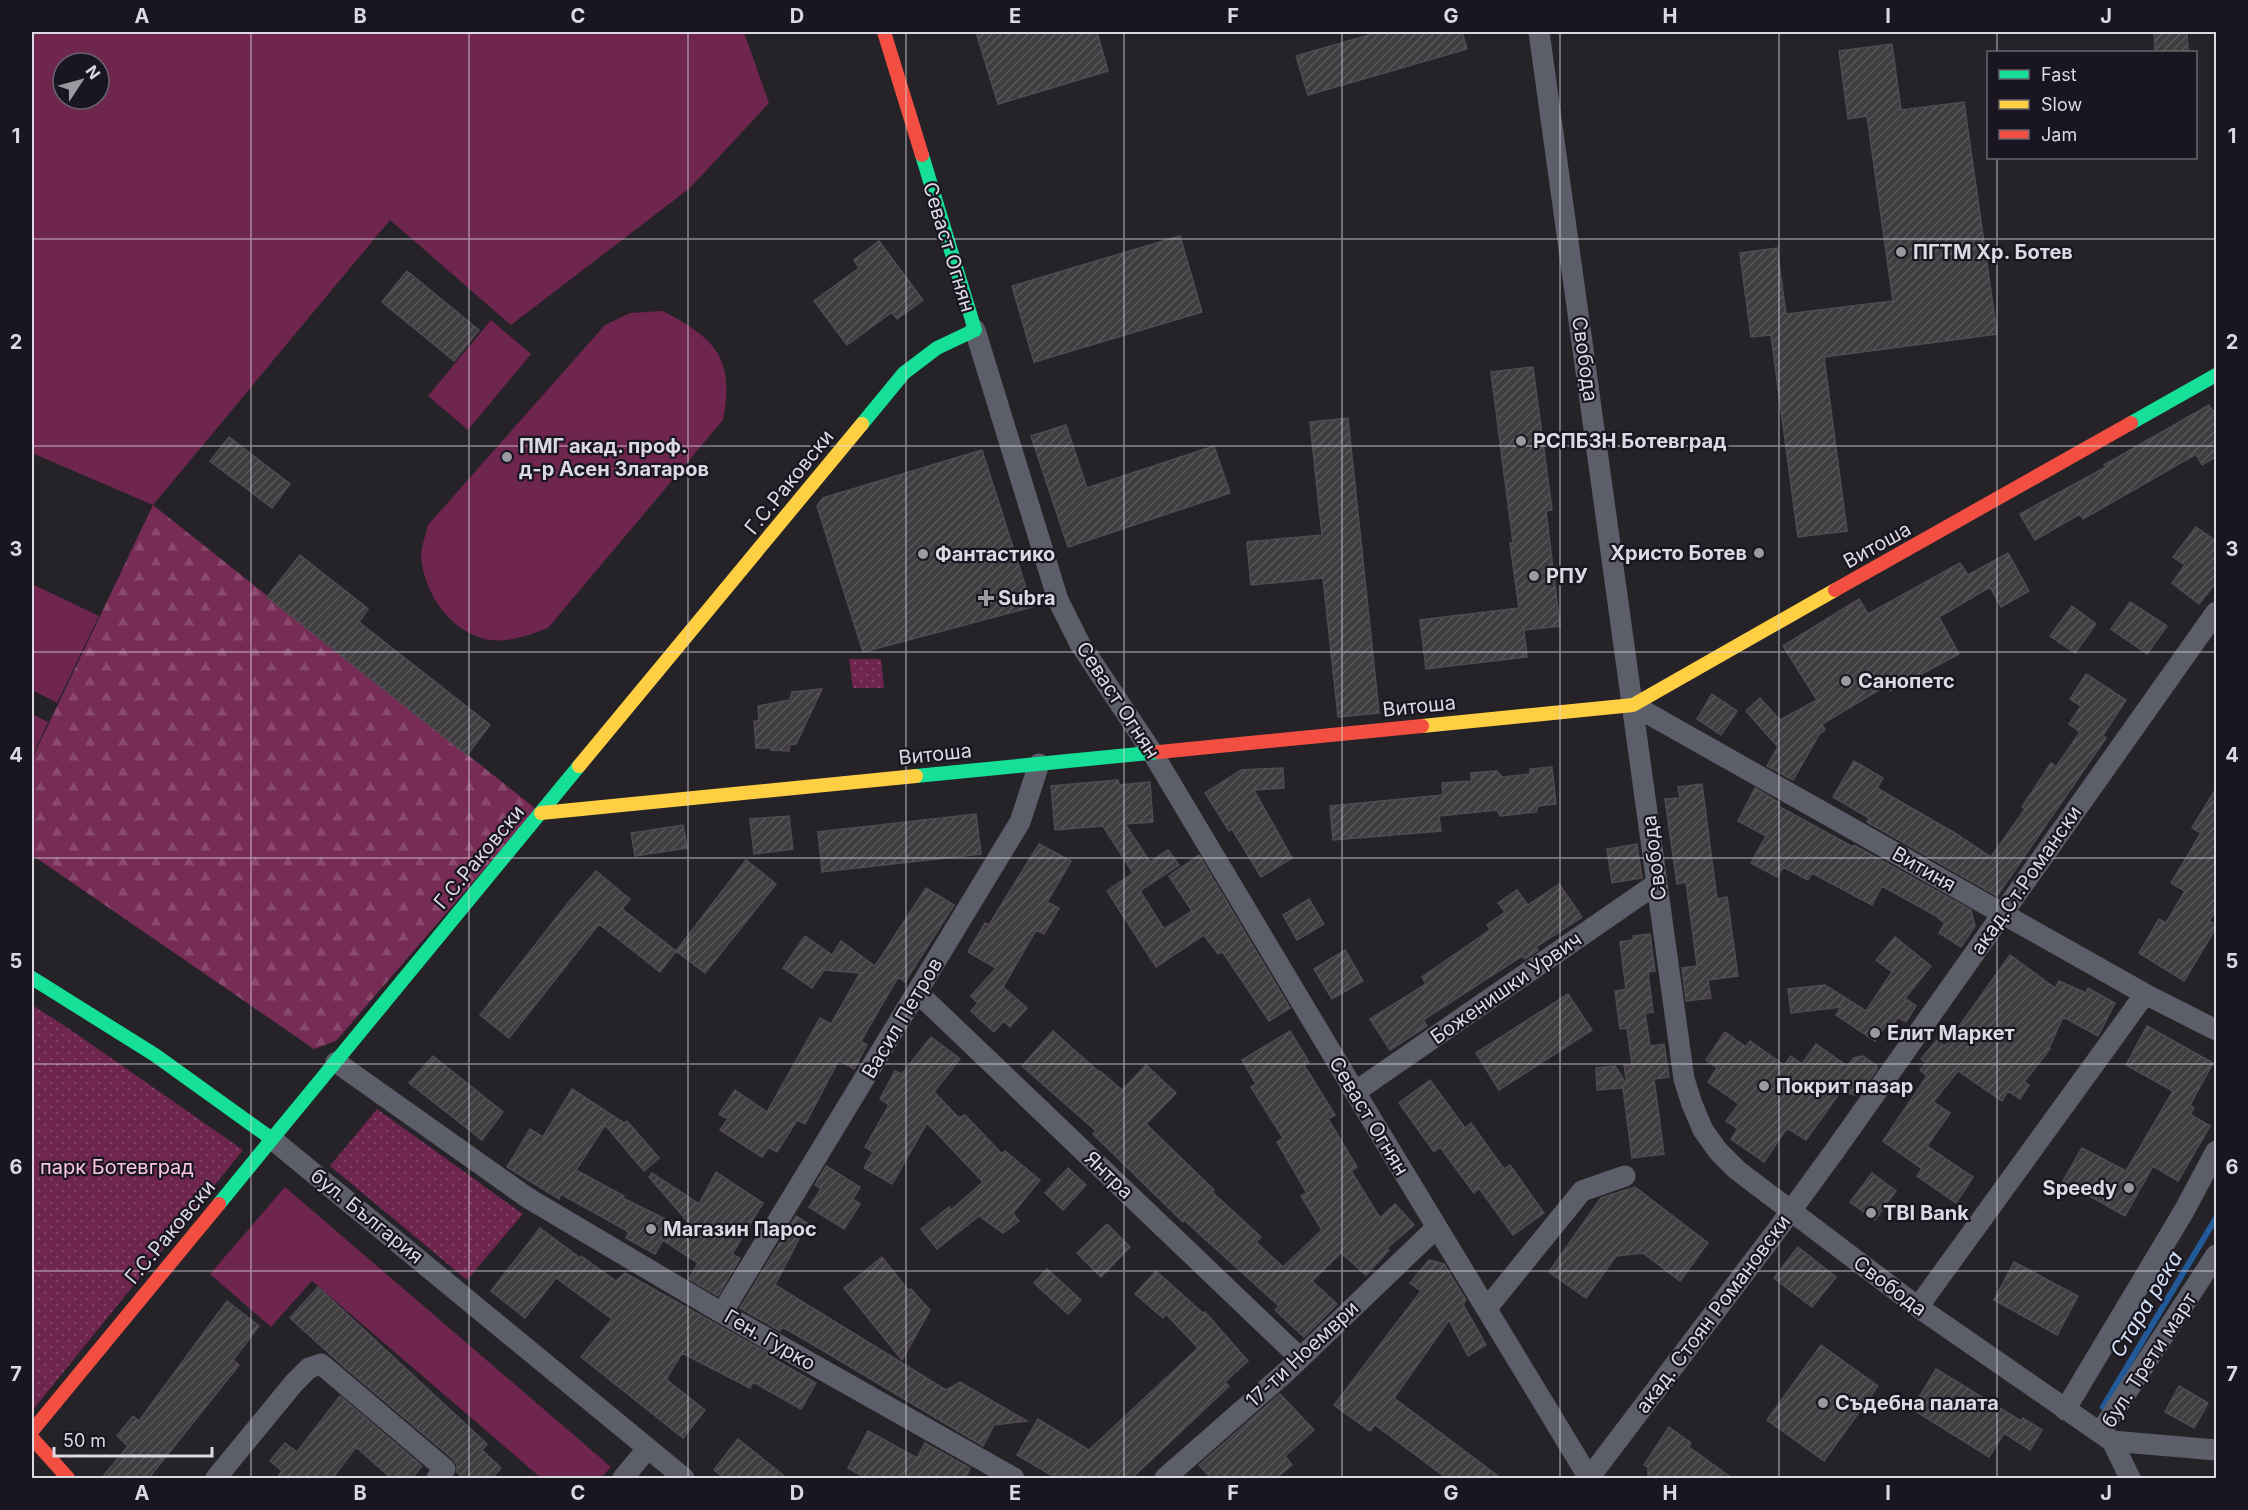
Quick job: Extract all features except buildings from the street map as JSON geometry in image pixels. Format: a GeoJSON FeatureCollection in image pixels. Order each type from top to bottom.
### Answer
{"type":"FeatureCollection","features":[{"type":"Feature","properties":{"kind":"street","name":"Севаст Огнян"},"geometry":{"type":"LineString","coordinates":[[884,32],[1058,600],[1085,652],[1152,752],[1589,1478]]}},
{"type":"Feature","properties":{"kind":"street","name":"Свобода"},"geometry":{"type":"LineString","coordinates":[[1539,32],[1677,1032],[1684,1078],[1692,1104],[1703,1130],[1718,1151],[1737,1170],[1918,1308],[2106,1437]]}},
{"type":"Feature","properties":{"kind":"street","name":"Г.С.Раковски"},"geometry":{"type":"LineString","coordinates":[[32,1431],[904,373],[933,349],[975,330]]}},
{"type":"Feature","properties":{"kind":"street","name":"Витоша"},"geometry":{"type":"LineString","coordinates":[[541,813],[1633,705],[2217,375]]}},
{"type":"Feature","properties":{"kind":"street","name":"акад.Ст.Романски"},"geometry":{"type":"LineString","coordinates":[[1836,1149],[2217,612]]}},
{"type":"Feature","properties":{"kind":"street","name":"Витиня"},"geometry":{"type":"LineString","coordinates":[[1633,705],[2145,994],[2217,1030]]}},
{"type":"Feature","properties":{"kind":"street","name":"Васил Петров"},"geometry":{"type":"LineString","coordinates":[[722,1313],[1020,822],[1039,764]]}},
{"type":"Feature","properties":{"kind":"street","name":"Боженишки Урвич"},"geometry":{"type":"LineString","coordinates":[[1355,1092],[1656,884]]}},
{"type":"Feature","properties":{"kind":"street","name":"бул. България"},"geometry":{"type":"LineString","coordinates":[[32,978],[149,1050],[235,1110],[684,1479]]}},
{"type":"Feature","properties":{"kind":"street","name":"Янтра"},"geometry":{"type":"LineString","coordinates":[[918,993],[1300,1358]]}},
{"type":"Feature","properties":{"kind":"street"},"geometry":{"type":"LineString","coordinates":[[1918,1308],[2145,994]]}},
{"type":"Feature","properties":{"kind":"street","name":"Ген. Гурко"},"geometry":{"type":"LineString","coordinates":[[336,1062],[528,1198],[722,1313],[1014,1479]]}},
{"type":"Feature","properties":{"kind":"street","name":"акад. Стоян Романовски"},"geometry":{"type":"LineString","coordinates":[[1589,1478],[1836,1149]]}},
{"type":"Feature","properties":{"kind":"street"},"geometry":{"type":"LineString","coordinates":[[2065,1410],[2184,1211],[2217,1151]]}},
{"type":"Feature","properties":{"kind":"street"},"geometry":{"type":"LineString","coordinates":[[1487,1308],[1582,1191],[1625,1176]]}},
{"type":"Feature","properties":{"kind":"street","name":"17-ти Ноември"},"geometry":{"type":"LineString","coordinates":[[1165,1479],[1300,1358],[1437,1227]]}},
{"type":"Feature","properties":{"kind":"street","name":"бул. Трети март"},"geometry":{"type":"LineString","coordinates":[[2106,1437],[2217,1255]]}},
{"type":"Feature","properties":{"kind":"street"},"geometry":{"type":"LineString","coordinates":[[216,1479],[294,1383],[309,1368],[321,1364],[445,1469],[437,1479]]}},
{"type":"Feature","properties":{"kind":"street"},"geometry":{"type":"LineString","coordinates":[[2106,1437],[2217,1450]]}},
{"type":"Feature","properties":{"kind":"street"},"geometry":{"type":"LineString","coordinates":[[2106,1437],[2130,1479]]}},
{"type":"Feature","properties":{"kind":"street"},"geometry":{"type":"LineString","coordinates":[[32,1438],[68,1479]]}},
{"type":"Feature","properties":{"kind":"street"},"geometry":{"type":"LineString","coordinates":[[623,1479],[648,1448]]}},
{"type":"Feature","properties":{"kind":"green space"},"geometry":{"type":"Polygon","coordinates":[[[32,32],[744,32],[769,103],[690,188],[511,325],[390,220],[153,505],[32,453],[32,32]]]}},
{"type":"Feature","properties":{"kind":"green space"},"geometry":{"type":"Polygon","coordinates":[[[663,311],[696,331],[717,353],[726,381],[723,420],[548,628],[518,638],[493,640],[472,634],[460,627],[441,608],[427,583],[421,556],[428,525],[605,325],[630,313],[663,311]]]}},
{"type":"Feature","properties":{"kind":"green space"},"geometry":{"type":"Polygon","coordinates":[[[491,320],[531,354],[468,430],[428,396],[491,320]]]}},
{"type":"Feature","properties":{"kind":"green space"},"geometry":{"type":"Polygon","coordinates":[[[153,505],[536,809],[336,1041],[314,1049],[32,855],[32,759],[153,505]]]}},
{"type":"Feature","properties":{"kind":"green space"},"geometry":{"type":"Polygon","coordinates":[[[32,584],[99,616],[57,703],[32,690],[32,584]]]}},
{"type":"Feature","properties":{"kind":"green space"},"geometry":{"type":"Polygon","coordinates":[[[849,659],[881,659],[884,688],[853,688],[849,659]]]}},
{"type":"Feature","properties":{"kind":"green space"},"geometry":{"type":"Polygon","coordinates":[[[32,714],[48,722],[32,758],[32,714]]]}},
{"type":"Feature","properties":{"kind":"green space","name":"парк Ботевград"},"geometry":{"type":"Polygon","coordinates":[[[32,1005],[243,1150],[32,1411],[32,1005]]]}},
{"type":"Feature","properties":{"kind":"green space"},"geometry":{"type":"Polygon","coordinates":[[[377,1109],[523,1214],[467,1280],[330,1166],[377,1109]]]}},
{"type":"Feature","properties":{"kind":"green space"},"geometry":{"type":"Polygon","coordinates":[[[285,1187],[611,1467],[601,1478],[541,1478],[312,1281],[271,1327],[210,1274],[285,1187]]]}},
{"type":"Feature","properties":{"kind":"waterway","name":"Стара река"},"geometry":{"type":"LineString","coordinates":[[2103,1407],[2216,1218]]}},
{"type":"Feature","properties":{"kind":"traffic: fast"},"geometry":{"type":"LineString","coordinates":[[862,424],[904,373],[937,348],[975,330],[922,155]]}},
{"type":"Feature","properties":{"kind":"traffic: fast"},"geometry":{"type":"LineString","coordinates":[[2131,423],[2216,375]]}},
{"type":"Feature","properties":{"kind":"traffic: fast"},"geometry":{"type":"LineString","coordinates":[[916,776],[1159,752]]}},
{"type":"Feature","properties":{"kind":"traffic: fast"},"geometry":{"type":"LineString","coordinates":[[272,1139],[579,766]]}},
{"type":"Feature","properties":{"kind":"traffic: fast"},"geometry":{"type":"LineString","coordinates":[[32,978],[155,1055],[272,1139],[219,1204]]}},
{"type":"Feature","properties":{"kind":"traffic: slow"},"geometry":{"type":"LineString","coordinates":[[579,766],[862,424]]}},
{"type":"Feature","properties":{"kind":"traffic: slow"},"geometry":{"type":"LineString","coordinates":[[1422,726],[1633,705],[1835,590]]}},
{"type":"Feature","properties":{"kind":"traffic: slow"},"geometry":{"type":"LineString","coordinates":[[541,813],[916,776]]}},
{"type":"Feature","properties":{"kind":"traffic: jam"},"geometry":{"type":"LineString","coordinates":[[884,32],[922,155]]}},
{"type":"Feature","properties":{"kind":"traffic: jam"},"geometry":{"type":"LineString","coordinates":[[1835,590],[2131,423]]}},
{"type":"Feature","properties":{"kind":"traffic: jam"},"geometry":{"type":"LineString","coordinates":[[1159,752],[1422,726]]}},
{"type":"Feature","properties":{"kind":"traffic: jam"},"geometry":{"type":"LineString","coordinates":[[32,1431],[219,1204]]}},
{"type":"Feature","properties":{"kind":"traffic: jam"},"geometry":{"type":"LineString","coordinates":[[32,1438],[68,1478]]}},
{"type":"Feature","properties":{"kind":"place","name":"ПГТМ Хр. Ботев"},"geometry":{"type":"Point","coordinates":[1901,252]}},
{"type":"Feature","properties":{"kind":"place","name":"РСПБЗН Ботевград"},"geometry":{"type":"Point","coordinates":[1521,441]}},
{"type":"Feature","properties":{"kind":"place","name":"ПМГ акад. проф. д-р Асен Златаров"},"geometry":{"type":"Point","coordinates":[507,457]}},
{"type":"Feature","properties":{"kind":"place","name":"Христо Ботев"},"geometry":{"type":"Point","coordinates":[1759,553]}},
{"type":"Feature","properties":{"kind":"place","name":"Фантастико"},"geometry":{"type":"Point","coordinates":[923,554]}},
{"type":"Feature","properties":{"kind":"place","name":"РПУ"},"geometry":{"type":"Point","coordinates":[1534,576]}},
{"type":"Feature","properties":{"kind":"place","name":"Subra"},"geometry":{"type":"Point","coordinates":[986,598]}},
{"type":"Feature","properties":{"kind":"place","name":"Санопетс"},"geometry":{"type":"Point","coordinates":[1846,681]}},
{"type":"Feature","properties":{"kind":"place","name":"Елит Маркет"},"geometry":{"type":"Point","coordinates":[1875,1033]}},
{"type":"Feature","properties":{"kind":"place","name":"Покрит пазар"},"geometry":{"type":"Point","coordinates":[1764,1086]}},
{"type":"Feature","properties":{"kind":"place","name":"Speedy"},"geometry":{"type":"Point","coordinates":[2129,1188]}},
{"type":"Feature","properties":{"kind":"place","name":"TBI Bank"},"geometry":{"type":"Point","coordinates":[1871,1213]}},
{"type":"Feature","properties":{"kind":"place","name":"Магазин Парос"},"geometry":{"type":"Point","coordinates":[651,1229]}},
{"type":"Feature","properties":{"kind":"place","name":"Съдебна палата"},"geometry":{"type":"Point","coordinates":[1823,1403]}}]}
